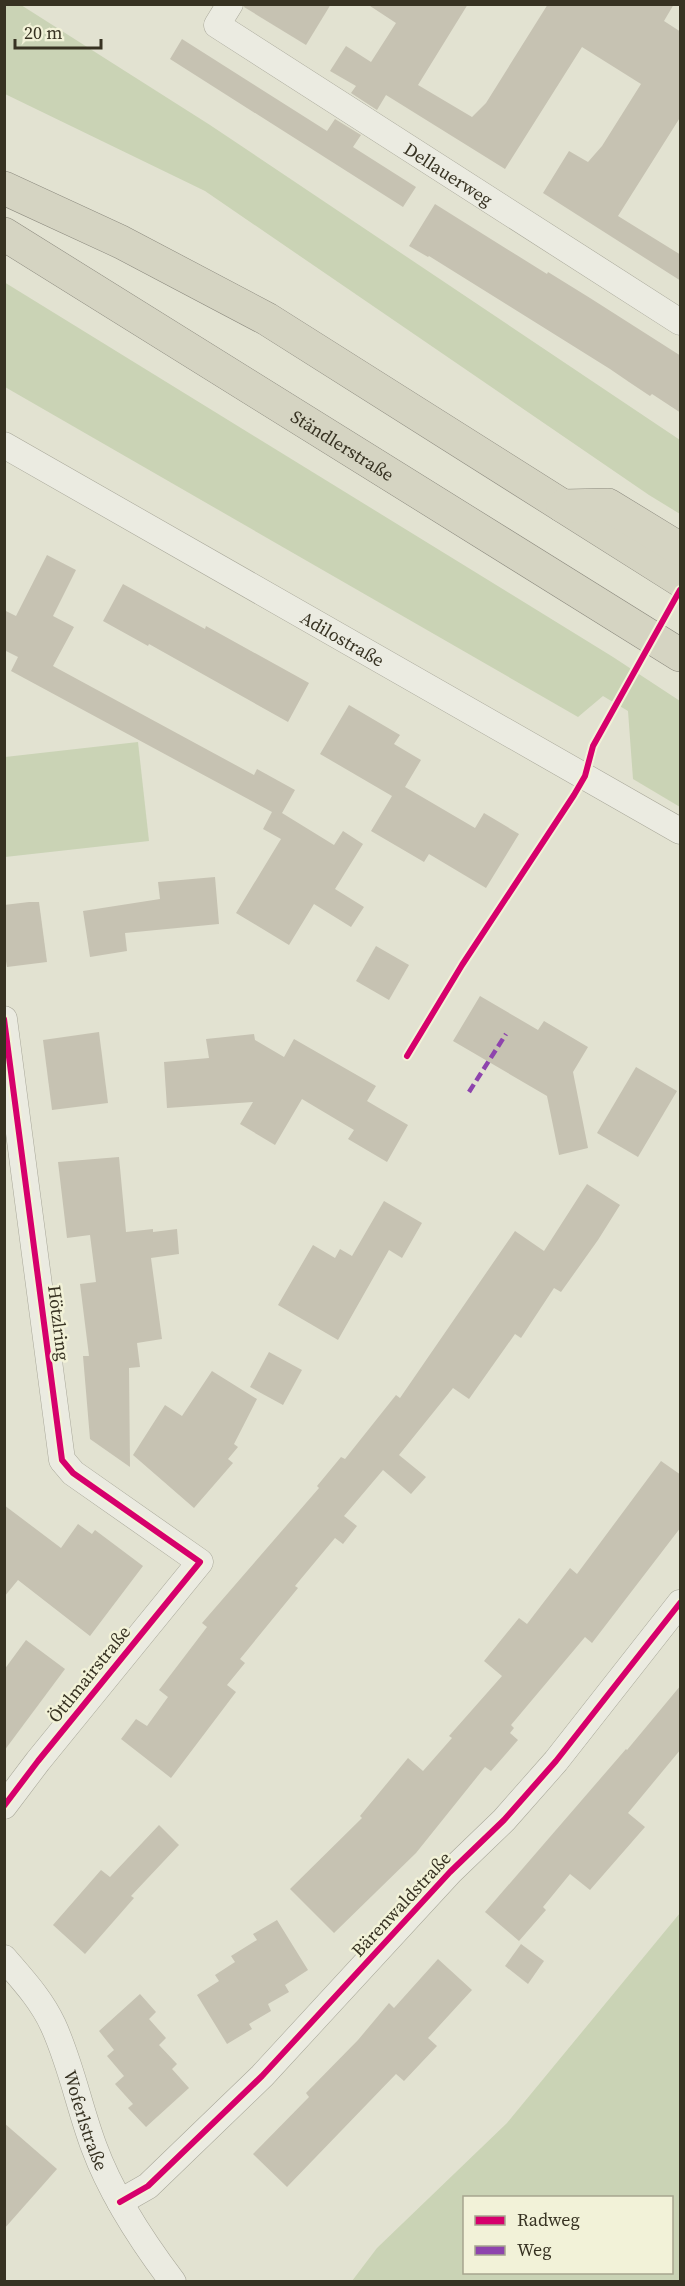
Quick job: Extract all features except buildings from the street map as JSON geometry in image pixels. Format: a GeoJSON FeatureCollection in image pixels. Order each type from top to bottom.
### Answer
{"type":"FeatureCollection","features":[{"type":"Feature","properties":{"kind":"highway"},"geometry":{"type":"LineString","coordinates":[[4,188],[122,242],[267,319],[681,580]]}},
{"type":"Feature","properties":{"kind":"highway","name":"Ständlerstraße"},"geometry":{"type":"LineString","coordinates":[[4,234],[681,655]]}},
{"type":"Feature","properties":{"kind":"highway"},"geometry":{"type":"LineString","coordinates":[[563,506],[608,505],[681,549]]}},
{"type":"Feature","properties":{"kind":"street","name":"Dellauerweg"},"geometry":{"type":"LineString","coordinates":[[224,15],[681,322]]}},
{"type":"Feature","properties":{"kind":"street","name":"Adilostraße"},"geometry":{"type":"LineString","coordinates":[[4,445],[681,831]]}},
{"type":"Feature","properties":{"kind":"street","name":"Hötzlring"},"geometry":{"type":"LineString","coordinates":[[4,1019],[62,1460],[73,1473],[200,1562]]}},
{"type":"Feature","properties":{"kind":"street","name":"Öttlmairstraße"},"geometry":{"type":"LineString","coordinates":[[4,1806],[200,1562]]}},
{"type":"Feature","properties":{"kind":"street","name":"Bärenwaldstraße"},"geometry":{"type":"LineString","coordinates":[[120,2202],[148,2186],[262,2076],[450,1872],[504,1821],[569,1745],[681,1603]]}},
{"type":"Feature","properties":{"kind":"street","name":"Woferlstraße"},"geometry":{"type":"LineString","coordinates":[[4,1958],[33,1991],[53,2024],[95,2148],[120,2202],[152,2255],[173,2282]]}},
{"type":"Feature","properties":{"kind":"green space"},"geometry":{"type":"Polygon","coordinates":[[[5,4],[21,5],[210,125],[680,440],[680,514],[205,191],[5,94],[5,4]]]}},
{"type":"Feature","properties":{"kind":"green space"},"geometry":{"type":"Polygon","coordinates":[[[4,282],[613,657],[680,701],[680,807],[633,779],[628,711],[603,696],[578,717],[5,387],[4,282]]]}},
{"type":"Feature","properties":{"kind":"green space"},"geometry":{"type":"Polygon","coordinates":[[[138,742],[149,841],[5,857],[5,757],[138,742]]]}},
{"type":"Feature","properties":{"kind":"green space"},"geometry":{"type":"Polygon","coordinates":[[[680,1913],[679,2281],[352,2281],[377,2248],[507,2123],[680,1913]]]}},
{"type":"Feature","properties":{"kind":"marked path"},"geometry":{"type":"LineString","coordinates":[[469,1092],[506,1034]]}},
{"type":"Feature","properties":{"kind":"cycle path"},"geometry":{"type":"LineString","coordinates":[[407,1056],[462,965],[574,795],[585,776],[593,746],[680,590]]}},
{"type":"Feature","properties":{"kind":"cycle path"},"geometry":{"type":"LineString","coordinates":[[4,1019],[62,1460],[73,1473],[200,1562],[4,1806]]}},
{"type":"Feature","properties":{"kind":"cycle path"},"geometry":{"type":"LineString","coordinates":[[120,2202],[148,2186],[262,2076],[450,1872],[504,1820],[556,1761],[680,1603]]}}]}
